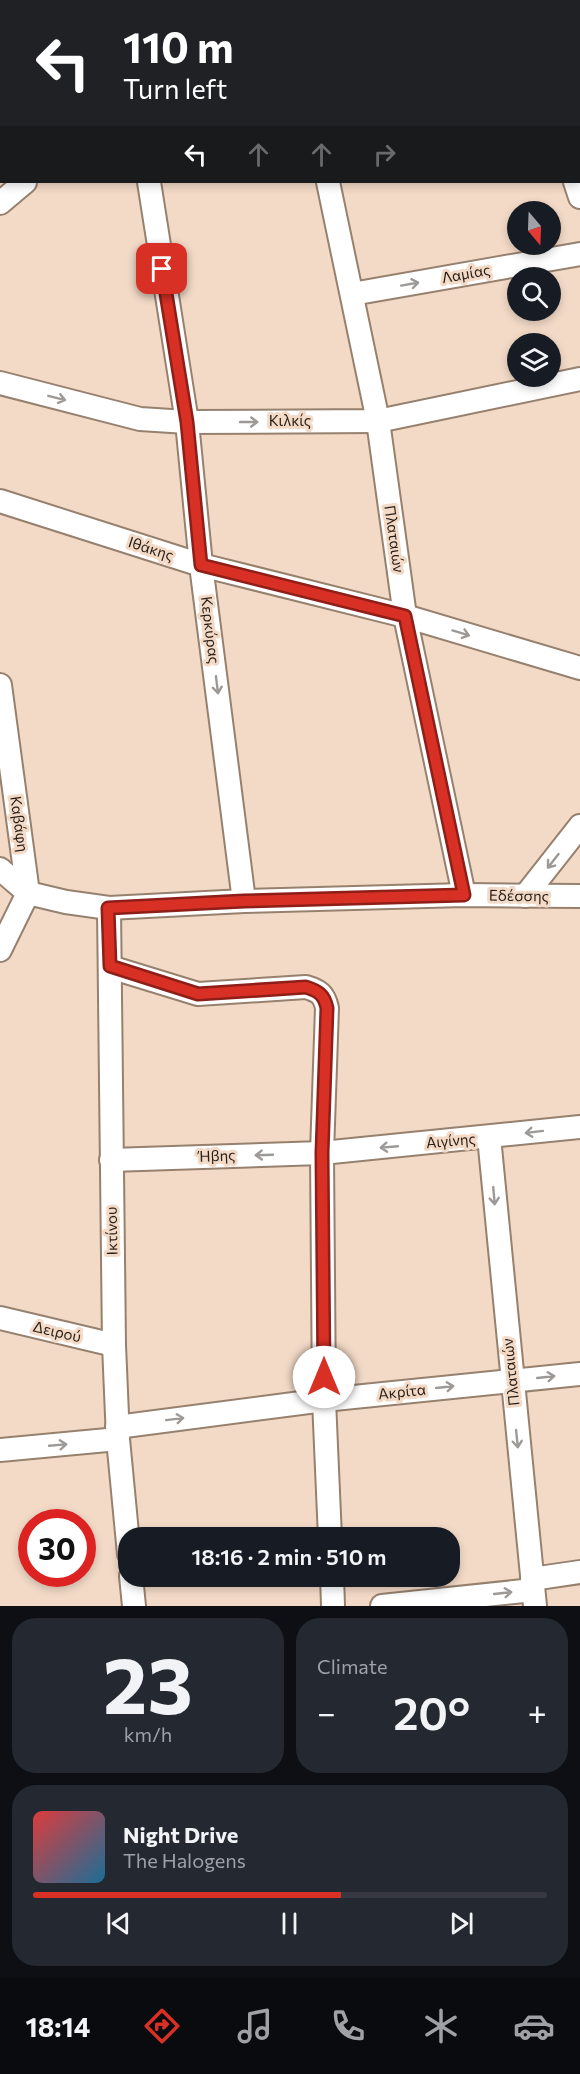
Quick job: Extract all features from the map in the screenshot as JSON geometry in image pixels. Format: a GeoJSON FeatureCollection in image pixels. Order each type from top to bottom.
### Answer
{"type":"FeatureCollection","features":[{"type":"Feature","properties":{"kind":"street"},"geometry":{"type":"LineString","coordinates":[[0,203],[23,183]]}},
{"type":"Feature","properties":{"kind":"street","name":"Κερκύρας"},"geometry":{"type":"LineString","coordinates":[[149,183],[187,422],[201,565],[244,901]]}},
{"type":"Feature","properties":{"kind":"street","name":"Πλαταιών"},"geometry":{"type":"LineString","coordinates":[[328,183],[378,421],[405,616],[464,895]]}},
{"type":"Feature","properties":{"kind":"street","name":"Λαμίας"},"geometry":{"type":"LineString","coordinates":[[352,294],[580,254]]}},
{"type":"Feature","properties":{"kind":"street","name":"Κιλκίς"},"geometry":{"type":"LineString","coordinates":[[0,384],[140,419],[187,422],[378,421],[580,379]]}},
{"type":"Feature","properties":{"kind":"street","name":"Ιθάκης"},"geometry":{"type":"LineString","coordinates":[[0,501],[201,565],[405,616],[580,668]]}},
{"type":"Feature","properties":{"kind":"street","name":"Καβάφη"},"geometry":{"type":"LineString","coordinates":[[0,685],[28,892]]}},
{"type":"Feature","properties":{"kind":"street"},"geometry":{"type":"LineString","coordinates":[[525,896],[580,826]]}},
{"type":"Feature","properties":{"kind":"street","name":"Εδέσσης"},"geometry":{"type":"LineString","coordinates":[[0,869],[28,892],[66,902],[108,908],[244,901],[464,895],[580,896]]}},
{"type":"Feature","properties":{"kind":"street"},"geometry":{"type":"LineString","coordinates":[[0,946],[28,892]]}},
{"type":"Feature","properties":{"kind":"street","name":"Ικτίνου"},"geometry":{"type":"LineString","coordinates":[[108,908],[114,1345],[117,1433],[126,1527]]}},
{"type":"Feature","properties":{"kind":"street"},"geometry":{"type":"LineString","coordinates":[[110,966],[198,994],[306,987],[318,991],[325,998],[327,1008],[322,1153],[324,1400],[330,1527]]}},
{"type":"Feature","properties":{"kind":"street","name":"Αιγίνης"},"geometry":{"type":"LineString","coordinates":[[322,1153],[580,1127]]}},
{"type":"Feature","properties":{"kind":"street","name":"Πλαταιών"},"geometry":{"type":"LineString","coordinates":[[489,1137],[533,1592]]}},
{"type":"Feature","properties":{"kind":"street","name":"Ήβης"},"geometry":{"type":"LineString","coordinates":[[111,1160],[322,1153]]}},
{"type":"Feature","properties":{"kind":"street","name":"Δειρού"},"geometry":{"type":"LineString","coordinates":[[0,1318],[114,1345]]}},
{"type":"Feature","properties":{"kind":"street","name":"Ακρίτα"},"geometry":{"type":"LineString","coordinates":[[0,1450],[324,1400],[580,1374]]}},
{"type":"Feature","properties":{"kind":"street"},"geometry":{"type":"LineString","coordinates":[[382,1606],[533,1592],[580,1572]]}},
{"type":"Feature","properties":{"kind":"street"},"geometry":{"type":"LineString","coordinates":[[132,1587],[134,1606]]}},
{"type":"Feature","properties":{"kind":"street"},"geometry":{"type":"LineString","coordinates":[[332,1587],[333,1606]]}},
{"type":"Feature","properties":{"kind":"route"},"geometry":{"type":"LineString","coordinates":[[162,269],[187,422],[201,565],[405,616],[464,895],[244,901],[108,908],[110,966],[198,994],[306,987],[318,991],[325,998],[327,1008],[322,1153],[324,1377]]}}]}
